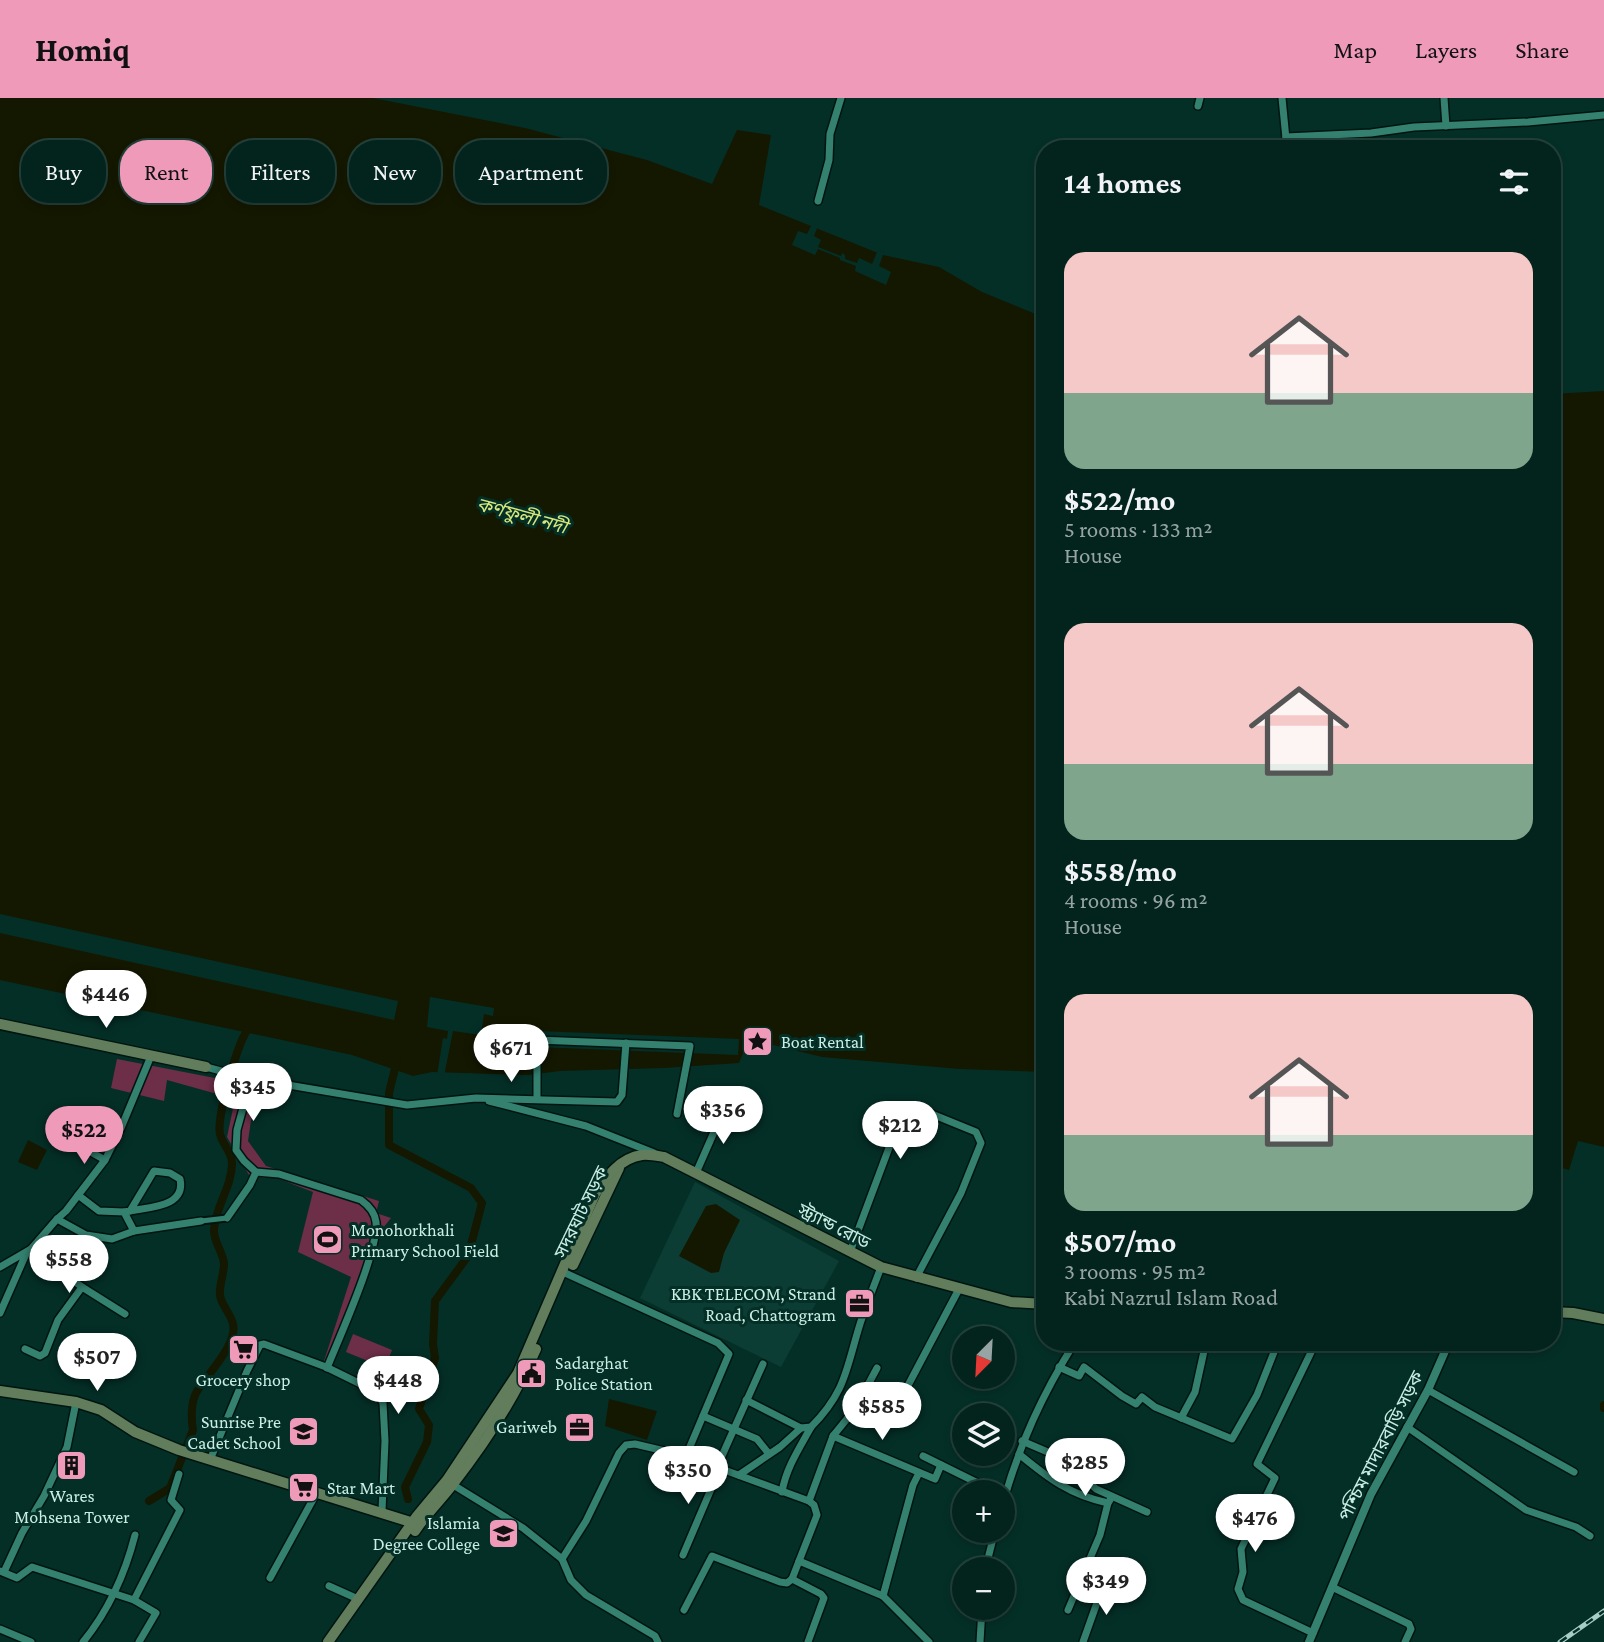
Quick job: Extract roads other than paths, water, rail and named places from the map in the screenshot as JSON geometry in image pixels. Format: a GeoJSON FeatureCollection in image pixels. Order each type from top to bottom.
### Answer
{"type":"FeatureCollection","features":[{"type":"Feature","properties":{"kind":"main road"},"geometry":{"type":"LineString","coordinates":[[0,1024],[206,1067]]}},
{"type":"Feature","properties":{"kind":"main road","name":"সদরঘাট সড়ক"},"geometry":{"type":"LineString","coordinates":[[328,1642],[358,1599],[450,1482],[518,1373],[566,1274],[595,1194],[605,1177],[621,1164],[642,1155],[664,1157]]}},
{"type":"Feature","properties":{"kind":"main road","name":"স্ট্র্যান্ড রোড"},"geometry":{"type":"LineString","coordinates":[[664,1157],[881,1267],[1011,1302],[1036,1303]]}},
{"type":"Feature","properties":{"kind":"main road"},"geometry":{"type":"LineString","coordinates":[[1561,1312],[1604,1319]]}},
{"type":"Feature","properties":{"kind":"main road"},"geometry":{"type":"LineString","coordinates":[[0,1391],[76,1402],[101,1410],[135,1432],[183,1451],[416,1523]]}},
{"type":"Feature","properties":{"kind":"main road","name":"সদরঘাট সড়ক"},"geometry":{"type":"LineString","coordinates":[[334,1642],[416,1523]]}},
{"type":"Feature","properties":{"kind":"street"},"geometry":{"type":"LineString","coordinates":[[818,201],[829,160],[830,135],[841,98]]}},
{"type":"Feature","properties":{"kind":"street"},"geometry":{"type":"LineString","coordinates":[[1282,98],[1286,140]]}},
{"type":"Feature","properties":{"kind":"street"},"geometry":{"type":"LineString","coordinates":[[1444,98],[1446,126]]}},
{"type":"Feature","properties":{"kind":"street"},"geometry":{"type":"LineString","coordinates":[[1286,137],[1528,122],[1604,114]]}},
{"type":"Feature","properties":{"kind":"street"},"geometry":{"type":"LineString","coordinates":[[537,1098],[537,1040],[690,1046],[677,1114]]}},
{"type":"Feature","properties":{"kind":"street"},"geometry":{"type":"LineString","coordinates":[[206,1067],[369,1101],[407,1105],[476,1098],[617,1101],[622,1095],[626,1042]]}},
{"type":"Feature","properties":{"kind":"street"},"geometry":{"type":"LineString","coordinates":[[0,1313],[29,1251],[66,1211],[111,1150],[151,1056]]}},
{"type":"Feature","properties":{"kind":"street"},"geometry":{"type":"LineString","coordinates":[[249,1078],[237,1130],[236,1150],[244,1161],[256,1172],[279,1174],[360,1200],[376,1219],[369,1259],[327,1368]]}},
{"type":"Feature","properties":{"kind":"street"},"geometry":{"type":"LineString","coordinates":[[476,1098],[586,1126],[664,1157]]}},
{"type":"Feature","properties":{"kind":"street"},"geometry":{"type":"LineString","coordinates":[[850,1252],[902,1113],[906,1107],[912,1106],[936,1115],[976,1132],[981,1143],[961,1193],[916,1278]]}},
{"type":"Feature","properties":{"kind":"street"},"geometry":{"type":"LineString","coordinates":[[696,1173],[725,1107]]}},
{"type":"Feature","properties":{"kind":"street"},"geometry":{"type":"LineString","coordinates":[[50,1134],[105,1160]]}},
{"type":"Feature","properties":{"kind":"street"},"geometry":{"type":"LineString","coordinates":[[78,1195],[99,1211],[127,1212],[170,1203],[179,1194],[180,1179],[170,1173],[155,1171],[127,1212]]}},
{"type":"Feature","properties":{"kind":"street"},"geometry":{"type":"LineString","coordinates":[[57,1219],[86,1236],[112,1239],[134,1231],[201,1220],[226,1219],[256,1172]]}},
{"type":"Feature","properties":{"kind":"street"},"geometry":{"type":"LineString","coordinates":[[127,1212],[134,1231]]}},
{"type":"Feature","properties":{"kind":"street"},"geometry":{"type":"LineString","coordinates":[[0,1267],[29,1251]]}},
{"type":"Feature","properties":{"kind":"street"},"geometry":{"type":"LineString","coordinates":[[29,1251],[125,1314]]}},
{"type":"Feature","properties":{"kind":"street"},"geometry":{"type":"LineString","coordinates":[[782,1492],[793,1459],[811,1427],[836,1400],[860,1322],[881,1267]]}},
{"type":"Feature","properties":{"kind":"street"},"geometry":{"type":"LineString","coordinates":[[566,1274],[718,1343],[729,1354],[686,1455]]}},
{"type":"Feature","properties":{"kind":"street"},"geometry":{"type":"LineString","coordinates":[[25,1349],[40,1356],[45,1353],[58,1321],[82,1287]]}},
{"type":"Feature","properties":{"kind":"street"},"geometry":{"type":"LineString","coordinates":[[904,1393],[959,1289]]}},
{"type":"Feature","properties":{"kind":"street"},"geometry":{"type":"LineString","coordinates":[[210,1460],[247,1371],[262,1344],[327,1368],[377,1392],[383,1403],[385,1455],[382,1511]]}},
{"type":"Feature","properties":{"kind":"street"},"geometry":{"type":"LineString","coordinates":[[1008,1480],[1041,1399],[1069,1351]]}},
{"type":"Feature","properties":{"kind":"street"},"geometry":{"type":"LineString","coordinates":[[1181,1418],[1195,1392],[1204,1351]]}},
{"type":"Feature","properties":{"kind":"street"},"geometry":{"type":"LineString","coordinates":[[1059,1367],[1079,1376],[1085,1367],[1137,1404],[1142,1397],[1155,1407],[1232,1439],[1257,1395],[1274,1351]]}},
{"type":"Feature","properties":{"kind":"street"},"geometry":{"type":"LineString","coordinates":[[1311,1638],[1243,1600],[1238,1589],[1243,1572],[1241,1549],[1275,1478],[1257,1464],[1312,1351]]}},
{"type":"Feature","properties":{"kind":"street","name":"পশ্চিম মাদারবাড়ি সড়ক"},"geometry":{"type":"LineString","coordinates":[[1311,1638],[1371,1494],[1428,1390],[1445,1351]]}},
{"type":"Feature","properties":{"kind":"street"},"geometry":{"type":"LineString","coordinates":[[683,1555],[763,1364]]}},
{"type":"Feature","properties":{"kind":"street"},"geometry":{"type":"LineString","coordinates":[[809,1501],[834,1436],[855,1409],[877,1368]]}},
{"type":"Feature","properties":{"kind":"street"},"geometry":{"type":"LineString","coordinates":[[1428,1390],[1574,1472]]}},
{"type":"Feature","properties":{"kind":"street"},"geometry":{"type":"LineString","coordinates":[[746,1400],[800,1428],[811,1427]]}},
{"type":"Feature","properties":{"kind":"street"},"geometry":{"type":"LineString","coordinates":[[76,1402],[67,1447],[44,1496],[2,1572],[17,1578],[32,1567],[134,1600],[156,1613],[139,1642]]}},
{"type":"Feature","properties":{"kind":"street"},"geometry":{"type":"LineString","coordinates":[[703,1416],[757,1439],[769,1454]]}},
{"type":"Feature","properties":{"kind":"street"},"geometry":{"type":"LineString","coordinates":[[1407,1427],[1526,1510],[1576,1527],[1590,1536]]}},
{"type":"Feature","properties":{"kind":"street"},"geometry":{"type":"LineString","coordinates":[[739,1475],[800,1428]]}},
{"type":"Feature","properties":{"kind":"street"},"geometry":{"type":"LineString","coordinates":[[834,1436],[936,1479],[942,1465]]}},
{"type":"Feature","properties":{"kind":"street"},"geometry":{"type":"LineString","coordinates":[[1022,1441],[1064,1459],[1110,1500]]}},
{"type":"Feature","properties":{"kind":"street"},"geometry":{"type":"LineString","coordinates":[[562,1559],[586,1521],[625,1445],[635,1444],[686,1455],[814,1505],[817,1515],[792,1579],[787,1583],[780,1582],[712,1556],[684,1610]]}},
{"type":"Feature","properties":{"kind":"street"},"geometry":{"type":"LineString","coordinates":[[1018,1454],[1080,1497],[1110,1500],[1147,1512]]}},
{"type":"Feature","properties":{"kind":"street"},"geometry":{"type":"LineString","coordinates":[[923,1456],[970,1480]]}},
{"type":"Feature","properties":{"kind":"street"},"geometry":{"type":"LineString","coordinates":[[883,1596],[913,1485],[919,1473]]}},
{"type":"Feature","properties":{"kind":"street"},"geometry":{"type":"LineString","coordinates":[[134,1600],[180,1510],[172,1502],[179,1474]]}},
{"type":"Feature","properties":{"kind":"street"},"geometry":{"type":"LineString","coordinates":[[450,1482],[523,1528],[562,1559],[571,1580],[586,1595],[655,1636],[658,1642]]}},
{"type":"Feature","properties":{"kind":"street"},"geometry":{"type":"LineString","coordinates":[[270,1578],[316,1494]]}},
{"type":"Feature","properties":{"kind":"street"},"geometry":{"type":"LineString","coordinates":[[1068,1610],[1100,1535],[1110,1500]]}},
{"type":"Feature","properties":{"kind":"street"},"geometry":{"type":"LineString","coordinates":[[83,1642],[122,1580],[135,1535]]}},
{"type":"Feature","properties":{"kind":"street"},"geometry":{"type":"LineString","coordinates":[[799,1561],[883,1596],[929,1642]]}},
{"type":"Feature","properties":{"kind":"street"},"geometry":{"type":"LineString","coordinates":[[792,1579],[824,1598],[808,1642]]}},
{"type":"Feature","properties":{"kind":"street"},"geometry":{"type":"LineString","coordinates":[[1083,1642],[1104,1583]]}},
{"type":"Feature","properties":{"kind":"street"},"geometry":{"type":"LineString","coordinates":[[329,1586],[358,1599]]}},
{"type":"Feature","properties":{"kind":"street"},"geometry":{"type":"LineString","coordinates":[[1332,1587],[1409,1624],[1411,1626],[1405,1642]]}},
{"type":"Feature","properties":{"kind":"street"},"geometry":{"type":"LineString","coordinates":[[980,1642],[981,1620]]}},
{"type":"Feature","properties":{"kind":"street"},"geometry":{"type":"LineString","coordinates":[[0,1629],[30,1642]]}},
{"type":"Feature","properties":{"kind":"water","name":"কর্ণফুলী নদী"},"geometry":{"type":"Polygon","coordinates":[[[0,98],[373,98],[525,128],[571,140],[455,140],[455,203],[607,203],[607,150],[647,160],[712,184],[737,130],[771,135],[759,205],[883,255],[939,267],[982,292],[1036,314],[1036,1072],[959,1069],[822,1057],[749,1039],[739,1063],[560,1071],[528,1075],[432,1072],[413,1076],[352,1055],[0,980],[0,98]]]}},
{"type":"Feature","properties":{"kind":"water"},"geometry":{"type":"Polygon","coordinates":[[[1604,391],[1604,1147],[1578,1141],[1569,1170],[1561,1168],[1561,393],[1604,391]]]}},
{"type":"Feature","properties":{"kind":"water"},"geometry":{"type":"Polygon","coordinates":[[[28,1140],[47,1150],[37,1170],[18,1162],[28,1140]]]}},
{"type":"Feature","properties":{"kind":"water"},"geometry":{"type":"Polygon","coordinates":[[[716,1204],[740,1220],[724,1253],[719,1272],[711,1273],[679,1256],[706,1206],[716,1204]]]}},
{"type":"Feature","properties":{"kind":"water"},"geometry":{"type":"Polygon","coordinates":[[[609,1399],[657,1411],[647,1440],[605,1426],[609,1399]]]}},
{"type":"Feature","properties":{"kind":"waterway"},"geometry":{"type":"LineString","coordinates":[[149,1501],[170,1488],[193,1430],[194,1397],[220,1360],[233,1332],[232,1320],[220,1295],[224,1264],[214,1229],[232,1163],[220,1134],[221,1113],[234,1062],[249,1028]]}},
{"type":"Feature","properties":{"kind":"waterway"},"geometry":{"type":"LineString","coordinates":[[397,1060],[389,1093],[389,1145],[471,1188],[482,1203],[468,1256],[435,1301],[435,1358],[419,1409],[429,1425],[427,1442],[405,1487],[408,1499]]}},
{"type":"Feature","properties":{"kind":"railway"},"geometry":{"type":"LineString","coordinates":[[1560,1642],[1604,1611]]}},
{"type":"Feature","properties":{"kind":"place","name":"Boat Rental"},"geometry":{"type":"Point","coordinates":[758,1042]}},
{"type":"Feature","properties":{"kind":"place","name":"Monohorkhali Primary School Field"},"geometry":{"type":"Point","coordinates":[328,1240]}},
{"type":"Feature","properties":{"kind":"place","name":"KBK TELECOM, Strand Road, Chattogram"},"geometry":{"type":"Point","coordinates":[859,1304]}},
{"type":"Feature","properties":{"kind":"place","name":"Grocery shop"},"geometry":{"type":"Point","coordinates":[243,1349]}},
{"type":"Feature","properties":{"kind":"place","name":"Sadarghat Police Station"},"geometry":{"type":"Point","coordinates":[532,1373]}},
{"type":"Feature","properties":{"kind":"place","name":"Gariweb"},"geometry":{"type":"Point","coordinates":[580,1427]}},
{"type":"Feature","properties":{"kind":"place","name":"Sunrise Pre Cadet School"},"geometry":{"type":"Point","coordinates":[304,1432]}},
{"type":"Feature","properties":{"kind":"place","name":"Wares Mohsena Tower"},"geometry":{"type":"Point","coordinates":[72,1465]}},
{"type":"Feature","properties":{"kind":"place","name":"Star Mart"},"geometry":{"type":"Point","coordinates":[304,1488]}},
{"type":"Feature","properties":{"kind":"place","name":"Islamia Degree College"},"geometry":{"type":"Point","coordinates":[503,1533]}}]}
